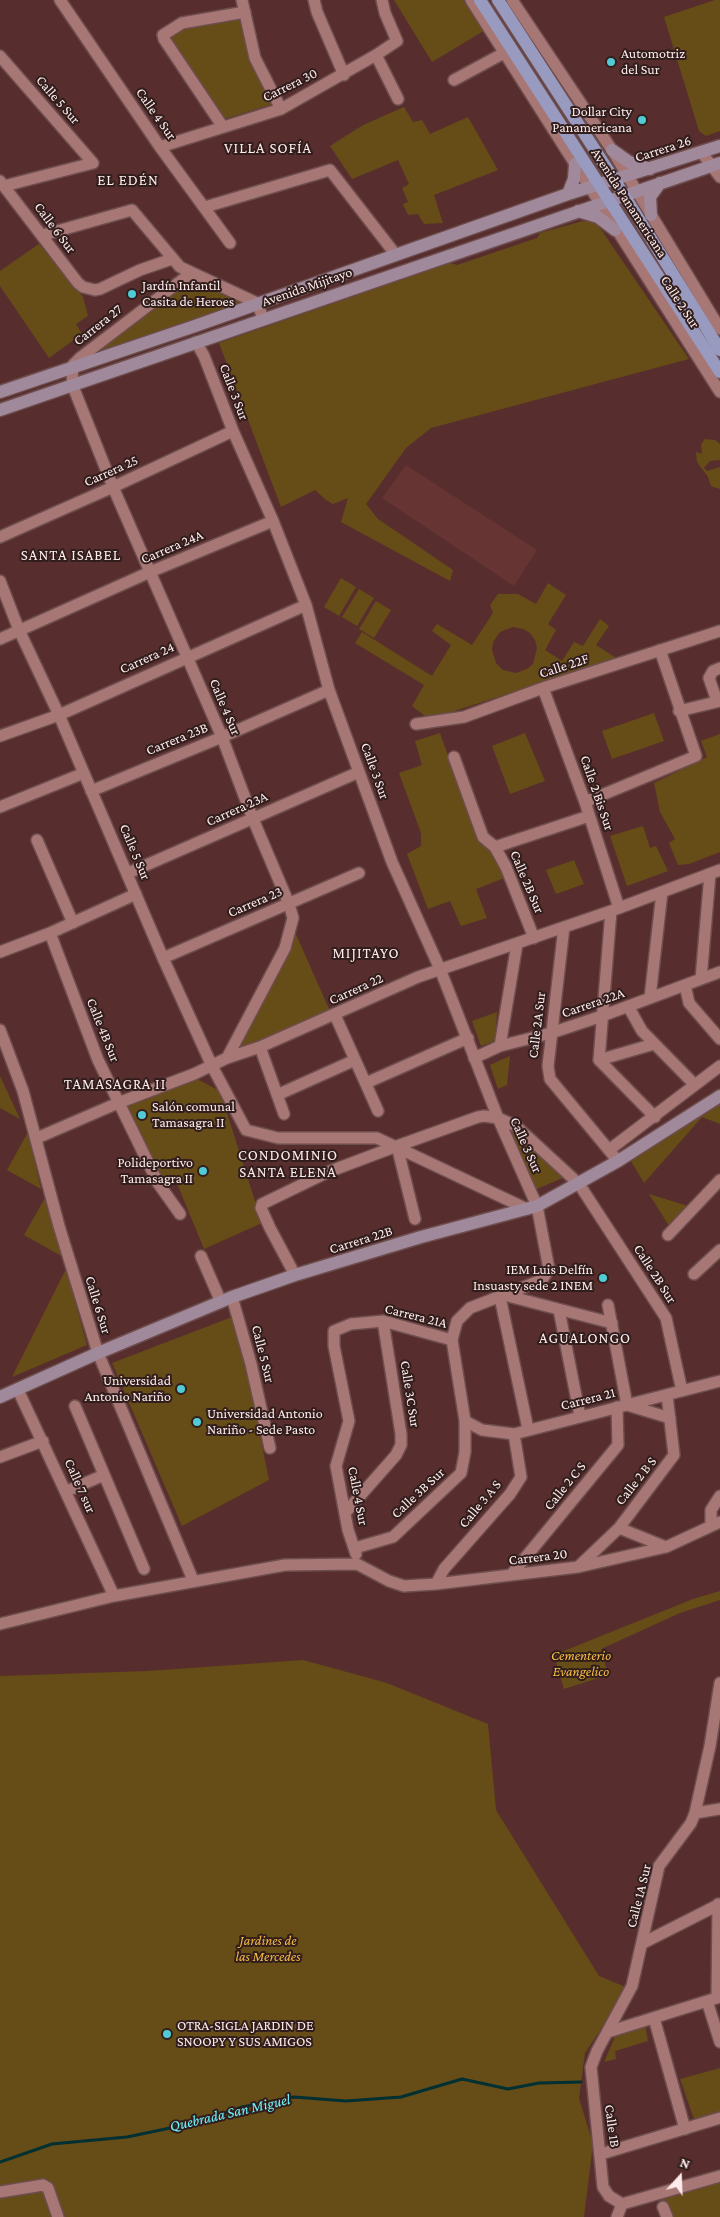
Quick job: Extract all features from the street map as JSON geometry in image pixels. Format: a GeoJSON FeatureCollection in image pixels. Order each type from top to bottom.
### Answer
{"type":"FeatureCollection","features":[{"type":"Feature","properties":{"kind":"main road","name":"Avenida Panamericana"},"geometry":{"type":"LineString","coordinates":[[480,0],[604,202],[720,372]]}},
{"type":"Feature","properties":{"kind":"main road","name":"Avenida Panamericana"},"geometry":{"type":"LineString","coordinates":[[498,0],[614,180],[630,193],[720,350]]}},
{"type":"Feature","properties":{"kind":"main road","name":"Carrera 26"},"geometry":{"type":"LineString","coordinates":[[614,180],[720,146]]}},
{"type":"Feature","properties":{"kind":"main road"},"geometry":{"type":"LineString","coordinates":[[612,150],[629,162],[650,169]]}},
{"type":"Feature","properties":{"kind":"main road"},"geometry":{"type":"LineString","coordinates":[[568,194],[574,179],[575,164]]}},
{"type":"Feature","properties":{"kind":"main road"},"geometry":{"type":"LineString","coordinates":[[630,193],[716,164]]}},
{"type":"Feature","properties":{"kind":"main road","name":"Avenida Mijitayo"},"geometry":{"type":"LineString","coordinates":[[0,392],[73,365],[195,326],[568,194],[614,180]]}},
{"type":"Feature","properties":{"kind":"main road"},"geometry":{"type":"LineString","coordinates":[[651,215],[650,197],[660,183]]}},
{"type":"Feature","properties":{"kind":"main road","name":"Avenida Mijitayo"},"geometry":{"type":"LineString","coordinates":[[0,410],[630,193]]}},
{"type":"Feature","properties":{"kind":"main road"},"geometry":{"type":"LineString","coordinates":[[578,211],[598,218],[616,230]]}},
{"type":"Feature","properties":{"kind":"main road","name":"Carrera 22B"},"geometry":{"type":"LineString","coordinates":[[0,1397],[98,1353],[227,1300],[295,1275],[421,1237],[532,1208],[618,1161],[720,1096]]}},
{"type":"Feature","properties":{"kind":"street"},"geometry":{"type":"LineString","coordinates":[[314,0],[317,12],[344,75]]}},
{"type":"Feature","properties":{"kind":"street","name":"Carrera 30"},"geometry":{"type":"LineString","coordinates":[[160,147],[281,109],[344,75],[376,55],[397,41],[385,13],[382,0]]}},
{"type":"Feature","properties":{"kind":"street"},"geometry":{"type":"LineString","coordinates":[[471,0],[575,164],[595,186]]}},
{"type":"Feature","properties":{"kind":"street"},"geometry":{"type":"LineString","coordinates":[[512,0],[612,150],[628,176],[630,193],[651,215],[716,315],[720,329]]}},
{"type":"Feature","properties":{"kind":"street","name":"Calle 4 Sur"},"geometry":{"type":"LineString","coordinates":[[62,1],[160,147],[230,244]]}},
{"type":"Feature","properties":{"kind":"street"},"geometry":{"type":"LineString","coordinates":[[224,127],[164,39],[163,35],[182,23],[244,6],[255,58],[281,109]]}},
{"type":"Feature","properties":{"kind":"street"},"geometry":{"type":"LineString","coordinates":[[454,80],[504,53]]}},
{"type":"Feature","properties":{"kind":"street"},"geometry":{"type":"LineString","coordinates":[[376,55],[398,99]]}},
{"type":"Feature","properties":{"kind":"street","name":"Calle 5 Sur"},"geometry":{"type":"LineString","coordinates":[[0,56],[93,163],[2,183]]}},
{"type":"Feature","properties":{"kind":"street"},"geometry":{"type":"LineString","coordinates":[[702,153],[716,164],[720,177]]}},
{"type":"Feature","properties":{"kind":"street"},"geometry":{"type":"LineString","coordinates":[[205,207],[330,170],[396,255]]}},
{"type":"Feature","properties":{"kind":"street","name":"Calle 6 Sur"},"geometry":{"type":"LineString","coordinates":[[2,183],[78,283],[88,289],[100,289],[140,270],[172,259]]}},
{"type":"Feature","properties":{"kind":"street","name":"Calle 2 Sur"},"geometry":{"type":"LineString","coordinates":[[604,202],[616,230],[720,392]]}},
{"type":"Feature","properties":{"kind":"street"},"geometry":{"type":"LineString","coordinates":[[43,235],[132,210],[180,267],[257,303],[263,318]]}},
{"type":"Feature","properties":{"kind":"street","name":"Carrera 27"},"geometry":{"type":"LineString","coordinates":[[73,365],[94,346],[191,273]]}},
{"type":"Feature","properties":{"kind":"street","name":"Calle 3 Sur"},"geometry":{"type":"LineString","coordinates":[[196,342],[204,356],[232,431],[273,521],[306,605],[329,690],[392,862],[440,969],[468,1038],[532,1208],[549,1269],[542,1280]]}},
{"type":"Feature","properties":{"kind":"street","name":"Calle 4 Sur"},"geometry":{"type":"LineString","coordinates":[[73,365],[72,384],[113,487],[222,737],[293,918],[285,948],[227,1058]]}},
{"type":"Feature","properties":{"kind":"street","name":"Carrera 25"},"geometry":{"type":"LineString","coordinates":[[0,537],[232,431]]}},
{"type":"Feature","properties":{"kind":"street","name":"Carrera 24A"},"geometry":{"type":"LineString","coordinates":[[0,639],[150,572],[273,521]]}},
{"type":"Feature","properties":{"kind":"street","name":"Calle 5 Sur"},"geometry":{"type":"LineString","coordinates":[[0,581],[19,630],[59,715],[163,958],[212,1066],[248,1131],[278,1138],[368,1136],[397,1146]]}},
{"type":"Feature","properties":{"kind":"street","name":"Carrera 24"},"geometry":{"type":"LineString","coordinates":[[0,736],[59,715],[306,605]]}},
{"type":"Feature","properties":{"kind":"street","name":"Calle 22F"},"geometry":{"type":"LineString","coordinates":[[416,724],[464,717],[543,688],[720,631]]}},
{"type":"Feature","properties":{"kind":"street"},"geometry":{"type":"LineString","coordinates":[[585,802],[696,756],[660,650]]}},
{"type":"Feature","properties":{"kind":"street"},"geometry":{"type":"LineString","coordinates":[[680,711],[719,701],[709,678],[713,671],[720,668]]}},
{"type":"Feature","properties":{"kind":"street","name":"Calle 2 Bis Sur"},"geometry":{"type":"LineString","coordinates":[[543,688],[585,802],[615,910],[598,1060]]}},
{"type":"Feature","properties":{"kind":"street","name":"Carrera 23B"},"geometry":{"type":"LineString","coordinates":[[91,791],[329,690]]}},
{"type":"Feature","properties":{"kind":"street","name":"Calle 2B Sur"},"geometry":{"type":"LineString","coordinates":[[454,757],[483,837],[495,847],[534,938]]}},
{"type":"Feature","properties":{"kind":"street","name":"Carrera 23A"},"geometry":{"type":"LineString","coordinates":[[128,874],[359,772]]}},
{"type":"Feature","properties":{"kind":"street"},"geometry":{"type":"LineString","coordinates":[[0,807],[84,773]]}},
{"type":"Feature","properties":{"kind":"street"},"geometry":{"type":"LineString","coordinates":[[495,847],[589,816]]}},
{"type":"Feature","properties":{"kind":"street"},"geometry":{"type":"LineString","coordinates":[[38,840],[73,922]]}},
{"type":"Feature","properties":{"kind":"street"},"geometry":{"type":"LineString","coordinates":[[701,979],[715,872]]}},
{"type":"Feature","properties":{"kind":"street","name":"Carrera 22"},"geometry":{"type":"LineString","coordinates":[[37,1138],[118,1103],[212,1066],[227,1058],[260,1047],[336,1015],[418,977],[615,910],[715,872]]}},
{"type":"Feature","properties":{"kind":"street","name":"Carrera 23"},"geometry":{"type":"LineString","coordinates":[[163,958],[359,874]]}},
{"type":"Feature","properties":{"kind":"street"},"geometry":{"type":"LineString","coordinates":[[650,998],[662,892]]}},
{"type":"Feature","properties":{"kind":"street"},"geometry":{"type":"LineString","coordinates":[[0,952],[50,933],[136,894]]}},
{"type":"Feature","properties":{"kind":"street","name":"Calle 2A Sur"},"geometry":{"type":"LineString","coordinates":[[564,927],[548,1066],[550,1079],[618,1161]]}},
{"type":"Feature","properties":{"kind":"street","name":"Calle 4B Sur"},"geometry":{"type":"LineString","coordinates":[[50,933],[98,1060],[158,1183],[180,1214]]}},
{"type":"Feature","properties":{"kind":"street"},"geometry":{"type":"LineString","coordinates":[[500,1046],[517,944]]}},
{"type":"Feature","properties":{"kind":"street","name":"Carrera 22A"},"geometry":{"type":"LineString","coordinates":[[474,1058],[500,1046],[552,1033],[720,972]]}},
{"type":"Feature","properties":{"kind":"street"},"geometry":{"type":"LineString","coordinates":[[685,985],[689,1003],[720,1039]]}},
{"type":"Feature","properties":{"kind":"street"},"geometry":{"type":"LineString","coordinates":[[628,1006],[642,1031],[695,1085]]}},
{"type":"Feature","properties":{"kind":"street"},"geometry":{"type":"LineString","coordinates":[[336,1015],[378,1111]]}},
{"type":"Feature","properties":{"kind":"street","name":"Calle 6 Sur"},"geometry":{"type":"LineString","coordinates":[[0,1030],[3,1050],[23,1091],[59,1226],[98,1353],[193,1580]]}},
{"type":"Feature","properties":{"kind":"street"},"geometry":{"type":"LineString","coordinates":[[366,1083],[468,1038]]}},
{"type":"Feature","properties":{"kind":"street"},"geometry":{"type":"LineString","coordinates":[[654,1044],[598,1060],[655,1117]]}},
{"type":"Feature","properties":{"kind":"street"},"geometry":{"type":"LineString","coordinates":[[260,1047],[284,1114]]}},
{"type":"Feature","properties":{"kind":"street"},"geometry":{"type":"LineString","coordinates":[[277,1095],[355,1060]]}},
{"type":"Feature","properties":{"kind":"street"},"geometry":{"type":"LineString","coordinates":[[609,1150],[720,1066]]}},
{"type":"Feature","properties":{"kind":"street"},"geometry":{"type":"LineString","coordinates":[[295,1275],[270,1228],[261,1208],[262,1204],[328,1172],[397,1146],[478,1117],[498,1118]]}},
{"type":"Feature","properties":{"kind":"street","name":"Calle 2B Sur"},"geometry":{"type":"LineString","coordinates":[[498,1118],[516,1126],[579,1184],[666,1318],[682,1391]]}},
{"type":"Feature","properties":{"kind":"street"},"geometry":{"type":"LineString","coordinates":[[397,1146],[532,1208]]}},
{"type":"Feature","properties":{"kind":"street"},"geometry":{"type":"LineString","coordinates":[[397,1146],[415,1219]]}},
{"type":"Feature","properties":{"kind":"street"},"geometry":{"type":"LineString","coordinates":[[668,1235],[720,1180]]}},
{"type":"Feature","properties":{"kind":"street"},"geometry":{"type":"LineString","coordinates":[[694,1274],[720,1250]]}},
{"type":"Feature","properties":{"kind":"street","name":"Calle 5 Sur"},"geometry":{"type":"LineString","coordinates":[[201,1256],[227,1300],[270,1448]]}},
{"type":"Feature","properties":{"kind":"street","name":"Carrera 21A"},"geometry":{"type":"LineString","coordinates":[[334,1346],[334,1331],[339,1328],[351,1324],[383,1321],[452,1340],[456,1321],[470,1308],[542,1280]]}},
{"type":"Feature","properties":{"kind":"street"},"geometry":{"type":"LineString","coordinates":[[528,1429],[502,1296],[612,1323]]}},
{"type":"Feature","properties":{"kind":"street","name":"Calle 2 C S"},"geometry":{"type":"LineString","coordinates":[[511,1575],[618,1445],[622,1406],[608,1305]]}},
{"type":"Feature","properties":{"kind":"street"},"geometry":{"type":"LineString","coordinates":[[559,1310],[580,1416]]}},
{"type":"Feature","properties":{"kind":"street","name":"Calle 3C Sur"},"geometry":{"type":"LineString","coordinates":[[345,1513],[396,1455],[401,1446],[401,1434],[383,1321]]}},
{"type":"Feature","properties":{"kind":"street","name":"Calle 3B Sur"},"geometry":{"type":"LineString","coordinates":[[355,1548],[393,1537],[461,1472],[465,1452],[465,1421],[452,1340]]}},
{"type":"Feature","properties":{"kind":"street","name":"Calle 4 Sur"},"geometry":{"type":"LineString","coordinates":[[334,1346],[349,1422],[336,1466],[348,1530],[355,1548],[357,1564]]}},
{"type":"Feature","properties":{"kind":"street","name":"Carrera 21"},"geometry":{"type":"LineString","coordinates":[[465,1421],[482,1430],[514,1434],[720,1381]]}},
{"type":"Feature","properties":{"kind":"street","name":"Calle 7 sur"},"geometry":{"type":"LineString","coordinates":[[18,1390],[67,1491],[71,1506],[114,1596]]}},
{"type":"Feature","properties":{"kind":"street","name":"Calle 2 B S"},"geometry":{"type":"LineString","coordinates":[[578,1567],[619,1528],[674,1455],[667,1395]]}},
{"type":"Feature","properties":{"kind":"street"},"geometry":{"type":"LineString","coordinates":[[75,1406],[144,1569]]}},
{"type":"Feature","properties":{"kind":"street"},"geometry":{"type":"LineString","coordinates":[[622,1406],[670,1418]]}},
{"type":"Feature","properties":{"kind":"street","name":"Calle 3 A S"},"geometry":{"type":"LineString","coordinates":[[436,1584],[444,1570],[510,1494],[521,1477],[514,1434]]}},
{"type":"Feature","properties":{"kind":"street"},"geometry":{"type":"LineString","coordinates":[[0,1457],[43,1441]]}},
{"type":"Feature","properties":{"kind":"street"},"geometry":{"type":"LineString","coordinates":[[67,1491],[104,1475]]}},
{"type":"Feature","properties":{"kind":"street"},"geometry":{"type":"LineString","coordinates":[[715,1524],[711,1510],[720,1496]]}},
{"type":"Feature","properties":{"kind":"street","name":"Carrera 20"},"geometry":{"type":"LineString","coordinates":[[357,1564],[389,1581],[404,1586],[436,1584],[578,1567],[666,1547],[715,1524]]}},
{"type":"Feature","properties":{"kind":"street"},"geometry":{"type":"LineString","coordinates":[[619,1528],[666,1547]]}},
{"type":"Feature","properties":{"kind":"street"},"geometry":{"type":"LineString","coordinates":[[0,1624],[114,1596],[193,1580],[285,1565],[357,1564]]}},
{"type":"Feature","properties":{"kind":"street","name":"Calle 1A Sur"},"geometry":{"type":"LineString","coordinates":[[608,2032],[632,1986],[660,1866],[691,1823],[695,1813],[715,1744],[720,1683]]}},
{"type":"Feature","properties":{"kind":"street"},"geometry":{"type":"LineString","coordinates":[[695,1813],[720,1809]]}},
{"type":"Feature","properties":{"kind":"street"},"geometry":{"type":"LineString","coordinates":[[643,1943],[719,1904],[715,1999],[720,2042]]}},
{"type":"Feature","properties":{"kind":"street"},"geometry":{"type":"LineString","coordinates":[[608,2032],[715,1999]]}},
{"type":"Feature","properties":{"kind":"street"},"geometry":{"type":"LineString","coordinates":[[654,2018],[685,2129]]}},
{"type":"Feature","properties":{"kind":"street","name":"Calle 1B"},"geometry":{"type":"LineString","coordinates":[[608,2032],[597,2051],[591,2067],[603,2188],[609,2196],[622,2204]]}},
{"type":"Feature","properties":{"kind":"street"},"geometry":{"type":"LineString","coordinates":[[601,2154],[720,2118]]}},
{"type":"Feature","properties":{"kind":"street"},"geometry":{"type":"LineString","coordinates":[[616,2217],[622,2204],[720,2176]]}},
{"type":"Feature","properties":{"kind":"street"},"geometry":{"type":"LineString","coordinates":[[0,2192],[43,2185],[48,2188],[58,2217]]}},
{"type":"Feature","properties":{"kind":"shaded area"},"geometry":{"type":"Polygon","coordinates":[[[406,465],[537,550],[514,586],[382,498],[406,465]]]}},
{"type":"Feature","properties":{"kind":"green space"},"geometry":{"type":"Polygon","coordinates":[[[394,0],[467,0],[487,29],[432,62],[394,0]]]}},
{"type":"Feature","properties":{"kind":"green space"},"geometry":{"type":"Polygon","coordinates":[[[720,0],[720,131],[706,136],[699,131],[664,17],[720,0]]]}},
{"type":"Feature","properties":{"kind":"green space"},"geometry":{"type":"Polygon","coordinates":[[[242,17],[273,104],[221,120],[166,39],[185,28],[242,17]]]}},
{"type":"Feature","properties":{"kind":"green space"},"geometry":{"type":"Polygon","coordinates":[[[404,107],[413,122],[422,120],[430,134],[468,117],[498,170],[434,195],[443,223],[424,224],[418,214],[408,215],[403,204],[408,202],[402,188],[409,184],[398,160],[352,179],[330,146],[363,125],[404,107]]]}},
{"type":"Feature","properties":{"kind":"green space"},"geometry":{"type":"Polygon","coordinates":[[[583,221],[596,222],[689,359],[431,428],[406,448],[366,504],[378,519],[453,570],[450,581],[341,522],[348,498],[333,504],[315,490],[281,507],[219,343],[450,263],[457,265],[537,238],[540,233],[583,221]]]}},
{"type":"Feature","properties":{"kind":"green space"},"geometry":{"type":"Polygon","coordinates":[[[39,244],[83,297],[88,316],[76,324],[82,334],[49,358],[0,286],[0,271],[39,244]]]}},
{"type":"Feature","properties":{"kind":"green space"},"geometry":{"type":"Polygon","coordinates":[[[192,281],[244,303],[102,351],[104,345],[192,281]]]}},
{"type":"Feature","properties":{"kind":"green space"},"geometry":{"type":"Polygon","coordinates":[[[705,439],[715,440],[720,444],[720,460],[710,461],[704,468],[707,471],[720,467],[720,489],[711,486],[708,477],[697,462],[696,452],[702,454],[701,444],[705,439]]]}},
{"type":"Feature","properties":{"kind":"green space"},"geometry":{"type":"Polygon","coordinates":[[[341,578],[356,587],[339,616],[324,607],[341,578]]]}},
{"type":"Feature","properties":{"kind":"green space"},"geometry":{"type":"Polygon","coordinates":[[[548,583],[566,595],[548,624],[556,630],[545,650],[562,661],[574,642],[583,646],[600,619],[609,626],[596,645],[618,659],[429,719],[412,706],[424,685],[355,643],[362,632],[432,676],[451,645],[432,631],[437,624],[472,645],[493,613],[490,605],[498,594],[518,594],[536,604],[548,583]],[[513,627],[500,632],[493,642],[492,650],[496,663],[503,670],[516,673],[527,669],[533,664],[537,648],[535,640],[530,633],[513,627]]]}},
{"type":"Feature","properties":{"kind":"green space"},"geometry":{"type":"Polygon","coordinates":[[[359,589],[374,598],[357,626],[342,617],[359,589]]]}},
{"type":"Feature","properties":{"kind":"green space"},"geometry":{"type":"Polygon","coordinates":[[[376,601],[391,610],[374,638],[359,629],[376,601]]]}},
{"type":"Feature","properties":{"kind":"green space"},"geometry":{"type":"Polygon","coordinates":[[[654,713],[664,741],[612,759],[602,731],[654,713]]]}},
{"type":"Feature","properties":{"kind":"green space"},"geometry":{"type":"Polygon","coordinates":[[[440,733],[478,842],[496,856],[507,877],[476,889],[487,918],[461,926],[450,901],[428,909],[407,854],[421,846],[421,833],[399,773],[422,765],[415,741],[440,733]]]}},
{"type":"Feature","properties":{"kind":"green space"},"geometry":{"type":"Polygon","coordinates":[[[525,733],[545,781],[510,794],[492,746],[525,733]]]}},
{"type":"Feature","properties":{"kind":"green space"},"geometry":{"type":"Polygon","coordinates":[[[720,734],[720,852],[689,864],[678,865],[669,843],[675,839],[660,812],[654,783],[707,757],[701,741],[720,734]]]}},
{"type":"Feature","properties":{"kind":"green space"},"geometry":{"type":"Polygon","coordinates":[[[643,826],[650,848],[656,846],[668,871],[627,886],[610,836],[643,826]]]}},
{"type":"Feature","properties":{"kind":"green space"},"geometry":{"type":"Polygon","coordinates":[[[574,860],[584,884],[556,894],[546,870],[574,860]]]}},
{"type":"Feature","properties":{"kind":"green space"},"geometry":{"type":"Polygon","coordinates":[[[294,930],[330,1011],[239,1049],[255,1011],[294,930]]]}},
{"type":"Feature","properties":{"kind":"green space"},"geometry":{"type":"Polygon","coordinates":[[[497,1012],[495,1041],[481,1046],[472,1021],[497,1012]]]}},
{"type":"Feature","properties":{"kind":"green space"},"geometry":{"type":"Polygon","coordinates":[[[510,1056],[507,1085],[498,1089],[490,1065],[510,1056]]]}},
{"type":"Feature","properties":{"kind":"green space"},"geometry":{"type":"Polygon","coordinates":[[[0,1076],[20,1119],[0,1108],[0,1076]]]}},
{"type":"Feature","properties":{"kind":"green space","name":"Polideportivo Tamasagra II"},"geometry":{"type":"Polygon","coordinates":[[[195,1078],[220,1091],[262,1223],[204,1249],[176,1181],[165,1182],[125,1103],[195,1078]]]}},
{"type":"Feature","properties":{"kind":"green space"},"geometry":{"type":"Polygon","coordinates":[[[720,1101],[720,1124],[702,1117],[644,1183],[631,1161],[720,1101]]]}},
{"type":"Feature","properties":{"kind":"green space"},"geometry":{"type":"Polygon","coordinates":[[[506,1125],[515,1130],[565,1177],[532,1191],[506,1125]]]}},
{"type":"Feature","properties":{"kind":"green space"},"geometry":{"type":"Polygon","coordinates":[[[28,1132],[41,1189],[7,1170],[28,1132]]]}},
{"type":"Feature","properties":{"kind":"green space"},"geometry":{"type":"Polygon","coordinates":[[[649,1194],[688,1206],[671,1229],[649,1194]]]}},
{"type":"Feature","properties":{"kind":"green space"},"geometry":{"type":"Polygon","coordinates":[[[45,1198],[65,1258],[24,1235],[45,1198]]]}},
{"type":"Feature","properties":{"kind":"green space"},"geometry":{"type":"Polygon","coordinates":[[[66,1269],[87,1345],[12,1377],[66,1269]]]}},
{"type":"Feature","properties":{"kind":"green space","name":"Universidad Antonio Nariño - Sede Pasto"},"geometry":{"type":"Polygon","coordinates":[[[232,1317],[239,1332],[269,1480],[182,1526],[112,1363],[232,1317]]]}},
{"type":"Feature","properties":{"kind":"green space","name":"Cementerio Evangelico"},"geometry":{"type":"Polygon","coordinates":[[[720,1591],[720,1600],[680,1613],[601,1649],[608,1675],[564,1689],[554,1655],[693,1599],[720,1591]]]}},
{"type":"Feature","properties":{"kind":"green space","name":"Jardines de las Mercedes"},"geometry":{"type":"Polygon","coordinates":[[[303,1660],[387,1683],[488,1724],[496,1810],[599,1976],[628,1988],[585,2053],[579,2098],[593,2144],[584,2217],[0,2217],[0,1676],[148,1671],[303,1660]]]}},
{"type":"Feature","properties":{"kind":"green space"},"geometry":{"type":"Polygon","coordinates":[[[645,2025],[648,2041],[615,2051],[616,2059],[604,2062],[615,2037],[645,2025]]]}},
{"type":"Feature","properties":{"kind":"green space"},"geometry":{"type":"Polygon","coordinates":[[[720,2068],[720,2114],[695,2122],[680,2079],[720,2068]]]}},
{"type":"Feature","properties":{"kind":"green space"},"geometry":{"type":"Polygon","coordinates":[[[720,2181],[720,2217],[671,2217],[662,2199],[720,2181]]]}},
{"type":"Feature","properties":{"kind":"waterway","name":"Quebrada San Miguel"},"geometry":{"type":"LineString","coordinates":[[0,2162],[52,2144],[127,2137],[199,2122],[242,2107],[294,2097],[346,2101],[401,2097],[462,2079],[508,2089],[539,2083],[581,2082]]}},
{"type":"Feature","properties":{"kind":"place","name":"Automotriz del Sur"},"geometry":{"type":"Point","coordinates":[611,62]}},
{"type":"Feature","properties":{"kind":"place","name":"Dollar City Panamericana"},"geometry":{"type":"Point","coordinates":[642,120]}},
{"type":"Feature","properties":{"kind":"place","name":"Jardín Infantil Casita de Heroes"},"geometry":{"type":"Point","coordinates":[132,294]}},
{"type":"Feature","properties":{"kind":"place","name":"Salón comunal Tamasagra II"},"geometry":{"type":"Point","coordinates":[142,1115]}},
{"type":"Feature","properties":{"kind":"place","name":"Polideportivo Tamasagra II"},"geometry":{"type":"Point","coordinates":[203,1171]}},
{"type":"Feature","properties":{"kind":"place","name":"IEM Luis Delfín Insuasty sede 2 INEM"},"geometry":{"type":"Point","coordinates":[603,1278]}},
{"type":"Feature","properties":{"kind":"place","name":"Universidad Antonio Nariño"},"geometry":{"type":"Point","coordinates":[181,1389]}},
{"type":"Feature","properties":{"kind":"place","name":"Universidad Antonio Nariño - Sede Pasto"},"geometry":{"type":"Point","coordinates":[197,1422]}},
{"type":"Feature","properties":{"kind":"place","name":"OTRA-SIGLA JARDIN DE SNOOPY Y SUS AMIGOS"},"geometry":{"type":"Point","coordinates":[167,2034]}},
{"type":"Feature","properties":{"kind":"district","name":"VILLA SOFÍA"},"geometry":{"type":"Point","coordinates":[268,148]}},
{"type":"Feature","properties":{"kind":"district","name":"EL EDÉN"},"geometry":{"type":"Point","coordinates":[128,180]}},
{"type":"Feature","properties":{"kind":"district","name":"SANTA ISABEL"},"geometry":{"type":"Point","coordinates":[71,555]}},
{"type":"Feature","properties":{"kind":"district","name":"MIJITAYO"},"geometry":{"type":"Point","coordinates":[366,953]}},
{"type":"Feature","properties":{"kind":"district","name":"TAMASAGRA II"},"geometry":{"type":"Point","coordinates":[115,1084]}},
{"type":"Feature","properties":{"kind":"district","name":"CONDOMINIO SANTA ELENA"},"geometry":{"type":"Point","coordinates":[288,1164]}},
{"type":"Feature","properties":{"kind":"district","name":"AGUALONGO"},"geometry":{"type":"Point","coordinates":[585,1338]}}]}
